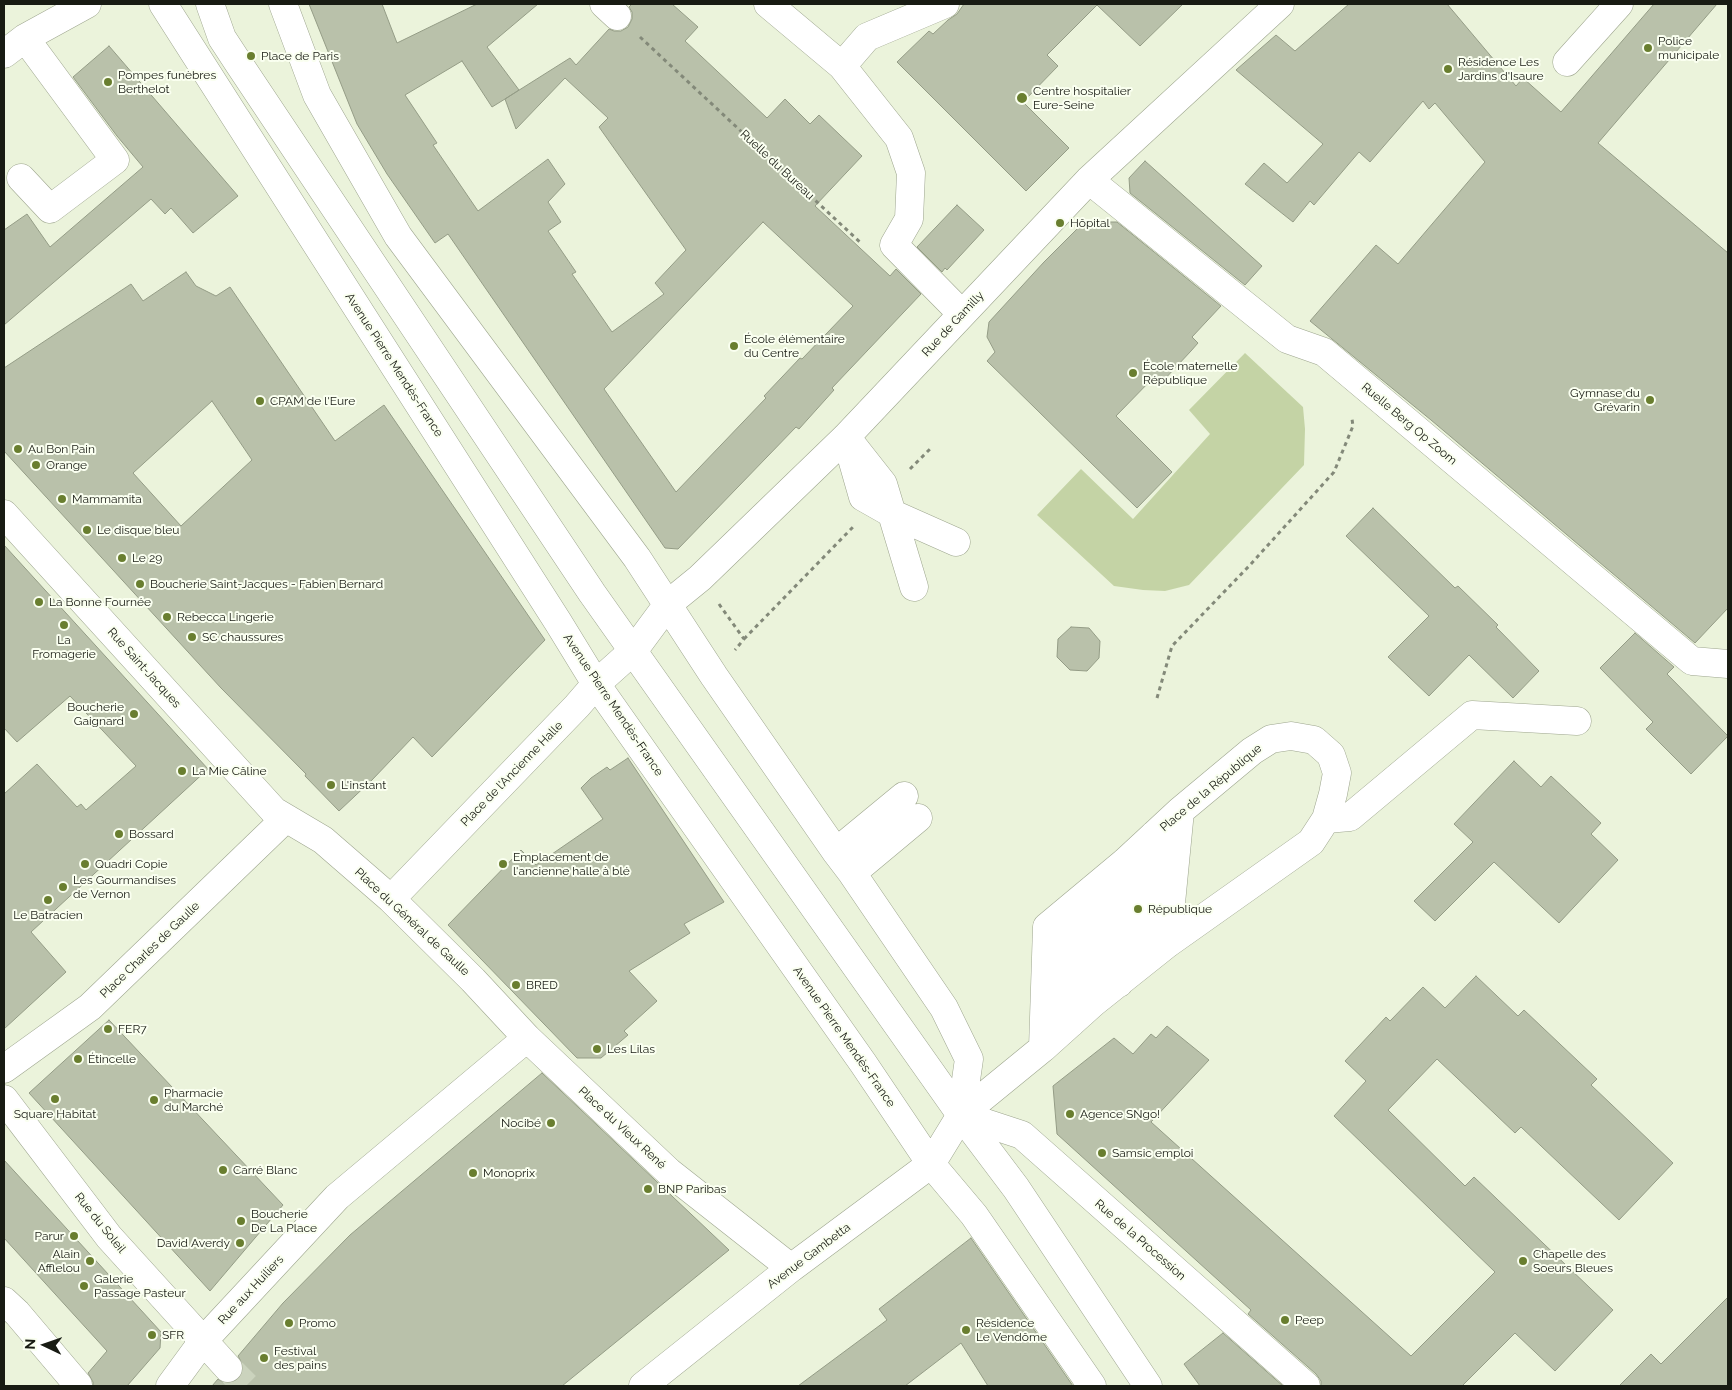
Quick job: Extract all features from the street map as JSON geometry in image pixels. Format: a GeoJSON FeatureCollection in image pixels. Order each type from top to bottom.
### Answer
{"type":"FeatureCollection","features":[{"type":"Feature","properties":{"kind":"street"},"geometry":{"type":"LineString","coordinates":[[21,178],[50,209],[115,160],[14,46],[87,4]]}},
{"type":"Feature","properties":{"kind":"street","name":"Avenue Pierre Mendès-France"},"geometry":{"type":"LineString","coordinates":[[163,4],[596,684],[863,1063],[931,1164],[974,1215],[1092,1386]]}},
{"type":"Feature","properties":{"kind":"street"},"geometry":{"type":"LineString","coordinates":[[210,4],[222,38],[586,584],[961,1115],[1016,1188],[1148,1386]]}},
{"type":"Feature","properties":{"kind":"street"},"geometry":{"type":"LineString","coordinates":[[283,4],[317,96],[398,236],[637,558],[714,676],[944,1008],[969,1059],[961,1115]]}},
{"type":"Feature","properties":{"kind":"street"},"geometry":{"type":"LineString","coordinates":[[768,4],[842,66],[899,138],[911,173],[909,219],[894,245],[962,314]]}},
{"type":"Feature","properties":{"kind":"street"},"geometry":{"type":"LineString","coordinates":[[842,66],[866,37],[945,4]]}},
{"type":"Feature","properties":{"kind":"street","name":"Rue de Gamilly"},"geometry":{"type":"LineString","coordinates":[[634,650],[668,604],[700,578],[846,437],[1089,180],[1280,4]]}},
{"type":"Feature","properties":{"kind":"street"},"geometry":{"type":"LineString","coordinates":[[1568,62],[1619,4]]}},
{"type":"Feature","properties":{"kind":"street","name":"Ruelle Berg Op Zoom"},"geometry":{"type":"LineString","coordinates":[[1089,180],[1287,339],[1324,352],[1692,662],[1728,664]]}},
{"type":"Feature","properties":{"kind":"street"},"geometry":{"type":"LineString","coordinates":[[846,437],[863,497],[885,504],[956,542]]}},
{"type":"Feature","properties":{"kind":"street"},"geometry":{"type":"LineString","coordinates":[[885,504],[914,587]]}},
{"type":"Feature","properties":{"kind":"street","name":"Rue Saint-Jacques"},"geometry":{"type":"LineString","coordinates":[[4,514],[274,811],[285,819]]}},
{"type":"Feature","properties":{"kind":"street","name":"Place de l'Ancienne Halle"},"geometry":{"type":"LineString","coordinates":[[391,898],[578,706],[596,684],[634,650]]}},
{"type":"Feature","properties":{"kind":"street"},"geometry":{"type":"LineString","coordinates":[[1326,819],[1350,817],[1472,715],[1577,720]]}},
{"type":"Feature","properties":{"kind":"street","name":"Place de la République"},"geometry":{"type":"LineString","coordinates":[[961,1115],[1043,1048],[1093,1003],[1167,944],[1311,842],[1326,819],[1337,774],[1330,755],[1314,740],[1291,736],[1271,739],[1252,751],[1180,811],[1126,862],[1047,927],[1043,1048]]}},
{"type":"Feature","properties":{"kind":"street"},"geometry":{"type":"LineString","coordinates":[[836,852],[911,807],[852,873]]}},
{"type":"Feature","properties":{"kind":"street"},"geometry":{"type":"LineString","coordinates":[[1167,944],[1180,811]]}},
{"type":"Feature","properties":{"kind":"street","name":"Place du Général de Gaulle"},"geometry":{"type":"LineString","coordinates":[[285,819],[324,840],[391,898],[473,980],[527,1038]]}},
{"type":"Feature","properties":{"kind":"street","name":"Place Charles de Gaulle"},"geometry":{"type":"LineString","coordinates":[[4,1069],[90,1007],[285,819]]}},
{"type":"Feature","properties":{"kind":"street"},"geometry":{"type":"LineString","coordinates":[[1144,962],[1154,835]]}},
{"type":"Feature","properties":{"kind":"street"},"geometry":{"type":"LineString","coordinates":[[1118,983],[1126,862]]}},
{"type":"Feature","properties":{"kind":"street"},"geometry":{"type":"LineString","coordinates":[[1093,1003],[1097,886]]}},
{"type":"Feature","properties":{"kind":"street"},"geometry":{"type":"LineString","coordinates":[[1071,1023],[1074,905]]}},
{"type":"Feature","properties":{"kind":"street","name":"Rue aux Huiliers"},"geometry":{"type":"LineString","coordinates":[[170,1386],[203,1341],[337,1197],[527,1038]]}},
{"type":"Feature","properties":{"kind":"street","name":"Place du Vieux René"},"geometry":{"type":"LineString","coordinates":[[527,1038],[669,1172],[791,1268]]}},
{"type":"Feature","properties":{"kind":"street","name":"Rue du Soleil"},"geometry":{"type":"LineString","coordinates":[[4,1099],[109,1237],[228,1368]]}},
{"type":"Feature","properties":{"kind":"street","name":"Avenue Gambetta"},"geometry":{"type":"LineString","coordinates":[[643,1386],[791,1268],[931,1164],[961,1115]]}},
{"type":"Feature","properties":{"kind":"street","name":"Rue de la Procession"},"geometry":{"type":"LineString","coordinates":[[961,1115],[1022,1135],[1306,1386]]}},
{"type":"Feature","properties":{"kind":"street"},"geometry":{"type":"LineString","coordinates":[[4,1301],[17,1313],[78,1385]]}},
{"type":"Feature","properties":{"kind":"path","name":"Ruelle du Bureau"},"geometry":{"type":"LineString","coordinates":[[610,10],[863,246]]}},
{"type":"Feature","properties":{"kind":"path"},"geometry":{"type":"LineString","coordinates":[[1157,698],[1172,646],[1250,565],[1334,472],[1353,426],[1352,416]]}},
{"type":"Feature","properties":{"kind":"path"},"geometry":{"type":"LineString","coordinates":[[714,676],[744,640],[885,504],[931,448]]}},
{"type":"Feature","properties":{"kind":"path"},"geometry":{"type":"LineString","coordinates":[[700,578],[744,640]]}},
{"type":"Feature","properties":{"kind":"green space"},"geometry":{"type":"Polygon","coordinates":[[[1245,353],[1303,407],[1305,429],[1304,465],[1189,585],[1165,591],[1114,586],[1037,515],[1081,469],[1133,519],[1210,434],[1189,410],[1245,353]]]}},
{"type":"Feature","properties":{"kind":"building"},"geometry":{"type":"Polygon","coordinates":[[[309,4],[382,4],[397,43],[477,4],[538,4],[487,47],[519,90],[505,99],[570,58],[576,65],[609,29],[621,31],[628,27],[632,19],[632,12],[629,7],[632,4],[672,4],[698,27],[685,41],[767,118],[785,99],[810,124],[819,115],[862,156],[815,206],[890,276],[896,269],[921,294],[832,388],[834,390],[799,429],[796,427],[678,549],[665,548],[448,234],[435,243],[387,174],[357,124],[309,4]],[[462,61],[405,95],[437,143],[433,145],[478,211],[548,159],[565,184],[548,202],[561,222],[548,231],[576,272],[572,274],[612,332],[664,294],[655,283],[686,250],[599,127],[608,118],[565,78],[516,129],[505,99],[492,107],[462,61]],[[763,222],[604,389],[676,492],[766,398],[764,396],[800,358],[802,359],[853,306],[763,222]]]}},
{"type":"Feature","properties":{"kind":"building"},"geometry":{"type":"Polygon","coordinates":[[[964,4],[1183,4],[1140,46],[1097,5],[1047,55],[1058,66],[1023,102],[1069,148],[1026,191],[897,62],[929,31],[933,34],[957,14],[964,4]]]}},
{"type":"Feature","properties":{"kind":"building","name":"Gymnase du Grévarin"},"geometry":{"type":"Polygon","coordinates":[[[1349,4],[1447,4],[1516,86],[1523,78],[1561,112],[1654,4],[1717,4],[1598,143],[1728,253],[1728,608],[1695,643],[1431,420],[1310,321],[1376,245],[1398,264],[1485,162],[1435,103],[1429,109],[1423,101],[1370,162],[1359,152],[1314,205],[1310,201],[1293,222],[1245,184],[1264,163],[1287,183],[1323,144],[1236,70],[1276,35],[1295,51],[1349,4]]]}},
{"type":"Feature","properties":{"kind":"building"},"geometry":{"type":"Polygon","coordinates":[[[109,46],[238,196],[193,233],[171,208],[165,214],[151,199],[4,325],[4,230],[27,214],[50,247],[143,167],[73,77],[109,46]]]}},
{"type":"Feature","properties":{"kind":"building"},"geometry":{"type":"Polygon","coordinates":[[[1145,161],[1262,266],[1245,285],[1130,193],[1129,178],[1145,161]]]}},
{"type":"Feature","properties":{"kind":"building"},"geometry":{"type":"Polygon","coordinates":[[[957,205],[984,230],[947,270],[945,268],[942,272],[917,247],[957,205]]]}},
{"type":"Feature","properties":{"kind":"building"},"geometry":{"type":"Polygon","coordinates":[[[1084,222],[1117,222],[1221,306],[1192,337],[1198,343],[1162,382],[1155,376],[1116,416],[1172,472],[1137,508],[987,361],[995,352],[987,337],[989,322],[1084,222]]]}},
{"type":"Feature","properties":{"kind":"building"},"geometry":{"type":"Polygon","coordinates":[[[186,272],[196,286],[216,296],[230,287],[335,441],[384,405],[545,640],[432,757],[413,737],[339,811],[305,776],[306,774],[221,688],[4,451],[4,368],[131,284],[143,301],[186,272]],[[212,401],[133,473],[181,526],[252,460],[212,401]]]}},
{"type":"Feature","properties":{"kind":"building"},"geometry":{"type":"Polygon","coordinates":[[[1373,508],[1455,588],[1458,586],[1498,625],[1496,627],[1539,671],[1513,698],[1469,655],[1429,696],[1388,657],[1429,616],[1346,536],[1373,508]]]}},
{"type":"Feature","properties":{"kind":"building"},"geometry":{"type":"Polygon","coordinates":[[[4,545],[208,769],[31,932],[66,972],[4,1029],[4,794],[37,764],[77,807],[81,804],[86,810],[136,766],[70,696],[17,742],[4,728],[4,545]]]}},
{"type":"Feature","properties":{"kind":"building"},"geometry":{"type":"Polygon","coordinates":[[[1071,627],[1089,628],[1100,641],[1099,658],[1087,671],[1070,670],[1057,657],[1058,639],[1071,627]]]}},
{"type":"Feature","properties":{"kind":"building"},"geometry":{"type":"Polygon","coordinates":[[[1635,633],[1674,667],[1667,674],[1728,736],[1691,774],[1646,729],[1653,722],[1600,668],[1635,633]]]}},
{"type":"Feature","properties":{"kind":"building"},"geometry":{"type":"Polygon","coordinates":[[[628,758],[724,902],[684,924],[690,933],[629,971],[657,1001],[624,1031],[628,1035],[601,1058],[577,1058],[448,925],[521,850],[536,865],[603,819],[581,788],[607,767],[610,770],[628,758]]]}},
{"type":"Feature","properties":{"kind":"building"},"geometry":{"type":"Polygon","coordinates":[[[1514,761],[1541,787],[1551,776],[1601,823],[1591,834],[1618,860],[1559,923],[1494,862],[1435,921],[1414,901],[1473,842],[1454,824],[1514,761]]]}},
{"type":"Feature","properties":{"kind":"building"},"geometry":{"type":"Polygon","coordinates":[[[1476,976],[1518,1016],[1524,1010],[1597,1079],[1591,1085],[1673,1163],[1619,1220],[1521,1127],[1515,1133],[1437,1059],[1388,1110],[1465,1186],[1474,1177],[1613,1310],[1555,1371],[1515,1333],[1462,1386],[1321,1386],[1321,1381],[1316,1374],[1248,1314],[1251,1310],[1057,1134],[1053,1086],[1114,1038],[1133,1054],[1151,1034],[1156,1038],[1167,1026],[1209,1060],[1151,1122],[1411,1356],[1495,1272],[1334,1116],[1366,1081],[1345,1061],[1386,1017],[1390,1021],[1423,987],[1445,1008],[1476,976]]]}},
{"type":"Feature","properties":{"kind":"building"},"geometry":{"type":"Polygon","coordinates":[[[109,1020],[283,1205],[210,1291],[29,1093],[109,1020]]]}},
{"type":"Feature","properties":{"kind":"building"},"geometry":{"type":"Polygon","coordinates":[[[542,1073],[729,1250],[562,1386],[212,1386],[218,1379],[224,1383],[231,1383],[239,1379],[243,1373],[243,1365],[238,1356],[283,1303],[350,1235],[542,1073]]]}},
{"type":"Feature","properties":{"kind":"building","name":"Galerie Passage Pasteur"},"geometry":{"type":"Polygon","coordinates":[[[4,1160],[161,1332],[160,1348],[127,1386],[93,1386],[88,1373],[107,1351],[4,1238],[4,1160]]]}},
{"type":"Feature","properties":{"kind":"building","name":"Résidence Le Vendôme"},"geometry":{"type":"Polygon","coordinates":[[[971,1238],[1073,1386],[988,1386],[961,1343],[905,1386],[798,1386],[887,1320],[879,1309],[971,1238]]]}},
{"type":"Feature","properties":{"kind":"building"},"geometry":{"type":"Polygon","coordinates":[[[1728,1297],[1728,1386],[1619,1386],[1651,1354],[1661,1364],[1728,1297]]]}},
{"type":"Feature","properties":{"kind":"building"},"geometry":{"type":"Polygon","coordinates":[[[1223,1333],[1283,1386],[1200,1386],[1184,1364],[1223,1333]]]}},
{"type":"Feature","properties":{"kind":"tunnel"},"geometry":{"type":"LineString","coordinates":[[228,1368],[246,1386]]}},
{"type":"Feature","properties":{"kind":"place","name":"Police municipale"},"geometry":{"type":"Point","coordinates":[1648,48]}},
{"type":"Feature","properties":{"kind":"place","name":"Place de Paris"},"geometry":{"type":"Point","coordinates":[251,56]}},
{"type":"Feature","properties":{"kind":"place","name":"Résidence Les Jardins d'Isaure"},"geometry":{"type":"Point","coordinates":[1448,69]}},
{"type":"Feature","properties":{"kind":"place","name":"Pompes funèbres Berthelot"},"geometry":{"type":"Point","coordinates":[108,82]}},
{"type":"Feature","properties":{"kind":"place","name":"Centre hospitalier Eure-Seine"},"geometry":{"type":"Point","coordinates":[1022,98]}},
{"type":"Feature","properties":{"kind":"place","name":"Hôpital"},"geometry":{"type":"Point","coordinates":[1060,223]}},
{"type":"Feature","properties":{"kind":"place","name":"École élémentaire du Centre"},"geometry":{"type":"Point","coordinates":[734,346]}},
{"type":"Feature","properties":{"kind":"place","name":"École maternelle République"},"geometry":{"type":"Point","coordinates":[1133,373]}},
{"type":"Feature","properties":{"kind":"place","name":"Gymnase du Grévarin"},"geometry":{"type":"Point","coordinates":[1650,400]}},
{"type":"Feature","properties":{"kind":"place","name":"CPAM de l'Eure"},"geometry":{"type":"Point","coordinates":[260,401]}},
{"type":"Feature","properties":{"kind":"place","name":"Au Bon Pain"},"geometry":{"type":"Point","coordinates":[18,449]}},
{"type":"Feature","properties":{"kind":"place","name":"Orange"},"geometry":{"type":"Point","coordinates":[36,465]}},
{"type":"Feature","properties":{"kind":"place","name":"Mammamita"},"geometry":{"type":"Point","coordinates":[62,499]}},
{"type":"Feature","properties":{"kind":"place","name":"Le disque bleu"},"geometry":{"type":"Point","coordinates":[87,530]}},
{"type":"Feature","properties":{"kind":"place","name":"Le 29"},"geometry":{"type":"Point","coordinates":[122,558]}},
{"type":"Feature","properties":{"kind":"place","name":"Boucherie Saint-Jacques - Fabien Bernard"},"geometry":{"type":"Point","coordinates":[140,584]}},
{"type":"Feature","properties":{"kind":"place","name":"La Bonne Fournée"},"geometry":{"type":"Point","coordinates":[39,602]}},
{"type":"Feature","properties":{"kind":"place","name":"Rebecca Lingerie"},"geometry":{"type":"Point","coordinates":[167,617]}},
{"type":"Feature","properties":{"kind":"place","name":"La Fromagerie"},"geometry":{"type":"Point","coordinates":[64,625]}},
{"type":"Feature","properties":{"kind":"place","name":"SC chaussures"},"geometry":{"type":"Point","coordinates":[192,637]}},
{"type":"Feature","properties":{"kind":"place","name":"Boucherie Gaignard"},"geometry":{"type":"Point","coordinates":[134,714]}},
{"type":"Feature","properties":{"kind":"place","name":"La Mie Câline"},"geometry":{"type":"Point","coordinates":[182,771]}},
{"type":"Feature","properties":{"kind":"place","name":"L'instant"},"geometry":{"type":"Point","coordinates":[331,785]}},
{"type":"Feature","properties":{"kind":"place","name":"Bossard"},"geometry":{"type":"Point","coordinates":[119,834]}},
{"type":"Feature","properties":{"kind":"place","name":"Quadri Copie"},"geometry":{"type":"Point","coordinates":[85,864]}},
{"type":"Feature","properties":{"kind":"place","name":"Emplacement de l'ancienne halle à blé"},"geometry":{"type":"Point","coordinates":[503,864]}},
{"type":"Feature","properties":{"kind":"place","name":"Les Gourmandises de Vernon"},"geometry":{"type":"Point","coordinates":[63,887]}},
{"type":"Feature","properties":{"kind":"place","name":"Le Batracien"},"geometry":{"type":"Point","coordinates":[48,900]}},
{"type":"Feature","properties":{"kind":"place","name":"République"},"geometry":{"type":"Point","coordinates":[1138,909]}},
{"type":"Feature","properties":{"kind":"place","name":"BRED"},"geometry":{"type":"Point","coordinates":[516,985]}},
{"type":"Feature","properties":{"kind":"place","name":"FER7"},"geometry":{"type":"Point","coordinates":[108,1029]}},
{"type":"Feature","properties":{"kind":"place","name":"Les Lilas"},"geometry":{"type":"Point","coordinates":[597,1049]}},
{"type":"Feature","properties":{"kind":"place","name":"Étincelle"},"geometry":{"type":"Point","coordinates":[78,1059]}},
{"type":"Feature","properties":{"kind":"place","name":"Square Habitat"},"geometry":{"type":"Point","coordinates":[55,1099]}},
{"type":"Feature","properties":{"kind":"place","name":"Pharmacie du Marché"},"geometry":{"type":"Point","coordinates":[154,1100]}},
{"type":"Feature","properties":{"kind":"place","name":"Agence SNgo!"},"geometry":{"type":"Point","coordinates":[1070,1114]}},
{"type":"Feature","properties":{"kind":"place","name":"Nocibé"},"geometry":{"type":"Point","coordinates":[551,1123]}},
{"type":"Feature","properties":{"kind":"place","name":"Samsic emploi"},"geometry":{"type":"Point","coordinates":[1102,1153]}},
{"type":"Feature","properties":{"kind":"place","name":"Carré Blanc"},"geometry":{"type":"Point","coordinates":[223,1170]}},
{"type":"Feature","properties":{"kind":"place","name":"Monoprix"},"geometry":{"type":"Point","coordinates":[473,1173]}},
{"type":"Feature","properties":{"kind":"place","name":"BNP Paribas"},"geometry":{"type":"Point","coordinates":[648,1189]}},
{"type":"Feature","properties":{"kind":"place","name":"Boucherie De La Place"},"geometry":{"type":"Point","coordinates":[241,1221]}},
{"type":"Feature","properties":{"kind":"place","name":"Parur"},"geometry":{"type":"Point","coordinates":[74,1236]}},
{"type":"Feature","properties":{"kind":"place","name":"David Averdy"},"geometry":{"type":"Point","coordinates":[240,1243]}},
{"type":"Feature","properties":{"kind":"place","name":"Alain Afflelou"},"geometry":{"type":"Point","coordinates":[90,1261]}},
{"type":"Feature","properties":{"kind":"place","name":"Chapelle des Soeurs Bleues"},"geometry":{"type":"Point","coordinates":[1523,1261]}},
{"type":"Feature","properties":{"kind":"place","name":"Galerie Passage Pasteur"},"geometry":{"type":"Point","coordinates":[84,1286]}},
{"type":"Feature","properties":{"kind":"place","name":"Peep"},"geometry":{"type":"Point","coordinates":[1285,1320]}},
{"type":"Feature","properties":{"kind":"place","name":"Promo"},"geometry":{"type":"Point","coordinates":[289,1323]}},
{"type":"Feature","properties":{"kind":"place","name":"Résidence Le Vendôme"},"geometry":{"type":"Point","coordinates":[966,1330]}},
{"type":"Feature","properties":{"kind":"place","name":"SFR"},"geometry":{"type":"Point","coordinates":[152,1335]}},
{"type":"Feature","properties":{"kind":"place","name":"Festival des pains"},"geometry":{"type":"Point","coordinates":[264,1358]}}]}
